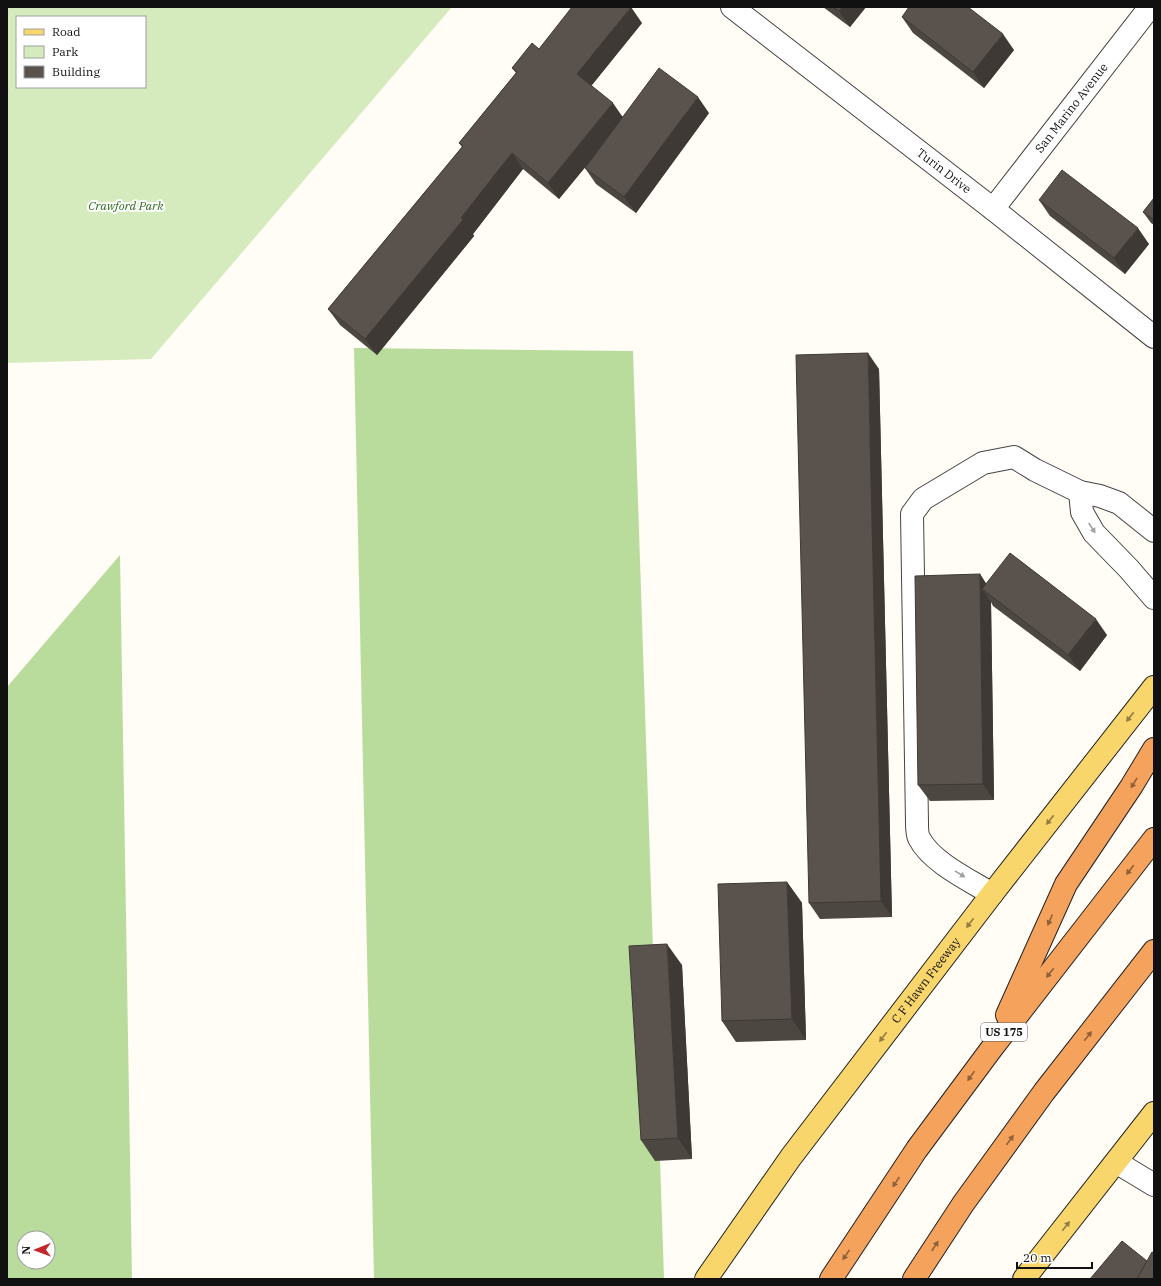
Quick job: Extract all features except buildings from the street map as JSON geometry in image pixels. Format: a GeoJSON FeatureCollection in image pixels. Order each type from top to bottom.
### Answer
{"type":"FeatureCollection","features":[{"type":"Feature","properties":{"kind":"highway"},"geometry":{"type":"LineString","coordinates":[[992,1048],[1066,884],[1132,787],[1154,749]]}},
{"type":"Feature","properties":{"kind":"highway","name":"US 175"},"geometry":{"type":"LineString","coordinates":[[831,1279],[917,1149],[992,1048],[1154,839]]}},
{"type":"Feature","properties":{"kind":"highway"},"geometry":{"type":"LineString","coordinates":[[914,1279],[963,1204],[1044,1092],[1154,951]]}},
{"type":"Feature","properties":{"kind":"main road","name":"C F Hawn Freeway"},"geometry":{"type":"LineString","coordinates":[[706,1279],[791,1157],[992,894],[1154,687]]}},
{"type":"Feature","properties":{"kind":"main road"},"geometry":{"type":"LineString","coordinates":[[1024,1279],[1154,1113]]}},
{"type":"Feature","properties":{"kind":"street","name":"Turin Drive"},"geometry":{"type":"LineString","coordinates":[[732,7],[1154,336]]}},
{"type":"Feature","properties":{"kind":"street","name":"San Marino Avenue"},"geometry":{"type":"LineString","coordinates":[[993,209],[1150,7]]}},
{"type":"Feature","properties":{"kind":"street"},"geometry":{"type":"LineString","coordinates":[[992,894],[943,864],[928,852],[918,837],[912,514],[924,499],[983,463],[1014,457],[1035,470],[1080,492],[1100,496],[1120,503],[1154,531]]}},
{"type":"Feature","properties":{"kind":"street"},"geometry":{"type":"LineString","coordinates":[[1080,492],[1082,512],[1094,533],[1129,568],[1154,598]]}},
{"type":"Feature","properties":{"kind":"street"},"geometry":{"type":"LineString","coordinates":[[1116,1162],[1154,1185]]}},
{"type":"Feature","properties":{"kind":"green space","name":"Crawford Park"},"geometry":{"type":"Polygon","coordinates":[[[7,7],[452,7],[151,359],[7,363],[7,7]]]}},
{"type":"Feature","properties":{"kind":"green space"},"geometry":{"type":"Polygon","coordinates":[[[354,348],[633,351],[664,1279],[374,1279],[354,348]]]}},
{"type":"Feature","properties":{"kind":"green space"},"geometry":{"type":"Polygon","coordinates":[[[120,555],[132,1279],[7,1279],[7,687],[120,555]]]}}]}
